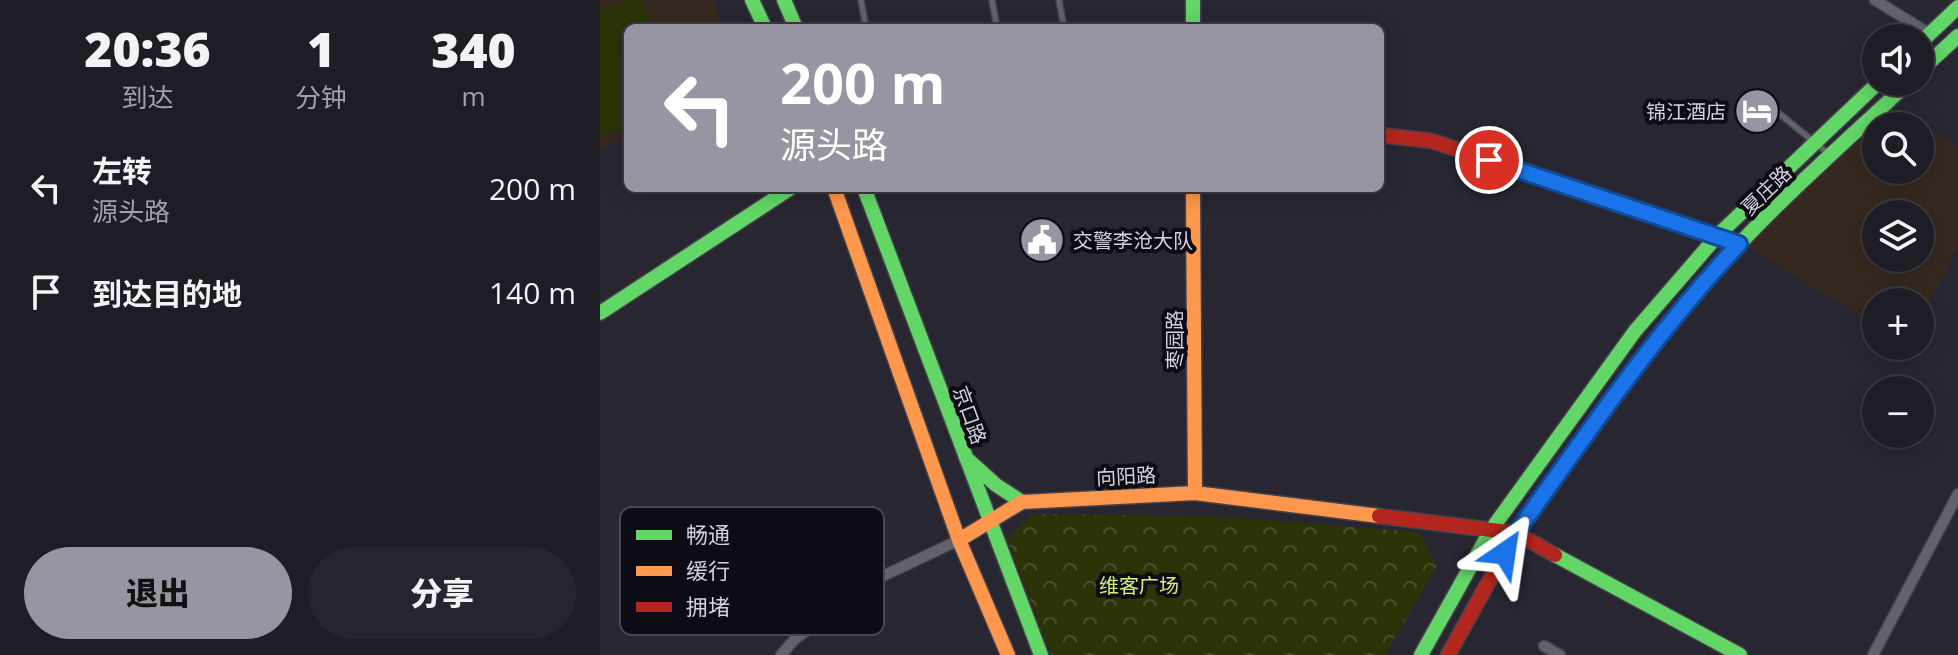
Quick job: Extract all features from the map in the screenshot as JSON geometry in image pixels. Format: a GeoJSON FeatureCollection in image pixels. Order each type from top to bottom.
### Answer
{"type":"FeatureCollection","features":[{"type":"Feature","properties":{"kind":"main road"},"geometry":{"type":"LineString","coordinates":[[752,0],[763,24]]}},
{"type":"Feature","properties":{"kind":"main road"},"geometry":{"type":"LineString","coordinates":[[784,0],[794,24]]}},
{"type":"Feature","properties":{"kind":"main road"},"geometry":{"type":"LineString","coordinates":[[1193,0],[1193,24]]}},
{"type":"Feature","properties":{"kind":"main road"},"geometry":{"type":"LineString","coordinates":[[1934,30],[1958,7]]}},
{"type":"Feature","properties":{"kind":"main road"},"geometry":{"type":"LineString","coordinates":[[1934,58],[1958,36]]}},
{"type":"Feature","properties":{"kind":"main road","name":"夏庄路"},"geometry":{"type":"LineString","coordinates":[[1421,655],[1491,530],[1635,331],[1718,235],[1864,96]]}},
{"type":"Feature","properties":{"kind":"main road","name":"夏庄路"},"geometry":{"type":"LineString","coordinates":[[1448,655],[1516,533],[1651,346],[1739,244],[1894,96]]}},
{"type":"Feature","properties":{"kind":"main road"},"geometry":{"type":"LineString","coordinates":[[1384,135],[1432,141],[1739,244]]}},
{"type":"Feature","properties":{"kind":"main road"},"geometry":{"type":"LineString","coordinates":[[600,313],[785,192]]}},
{"type":"Feature","properties":{"kind":"main road"},"geometry":{"type":"LineString","coordinates":[[835,192],[959,540],[1008,655]]}},
{"type":"Feature","properties":{"kind":"main road","name":"京口路"},"geometry":{"type":"LineString","coordinates":[[866,192],[910,305],[988,523],[1041,655]]}},
{"type":"Feature","properties":{"kind":"main road","name":"枣园路"},"geometry":{"type":"LineString","coordinates":[[1193,192],[1195,493]]}},
{"type":"Feature","properties":{"kind":"main road"},"geometry":{"type":"LineString","coordinates":[[964,457],[996,485],[1022,502]]}},
{"type":"Feature","properties":{"kind":"main road","name":"向阳路"},"geometry":{"type":"LineString","coordinates":[[959,540],[1022,502],[1195,493],[1516,533]]}},
{"type":"Feature","properties":{"kind":"main road"},"geometry":{"type":"LineString","coordinates":[[1516,533],[1740,655]]}},
{"type":"Feature","properties":{"kind":"street"},"geometry":{"type":"LineString","coordinates":[[1875,0],[1906,24]]}},
{"type":"Feature","properties":{"kind":"street"},"geometry":{"type":"LineString","coordinates":[[1873,655],[1958,494]]}},
{"type":"Feature","properties":{"kind":"street","name":"向阳路"},"geometry":{"type":"LineString","coordinates":[[884,576],[959,540]]}},
{"type":"Feature","properties":{"kind":"street","name":"向阳路"},"geometry":{"type":"LineString","coordinates":[[781,655],[801,635]]}},
{"type":"Feature","properties":{"kind":"street"},"geometry":{"type":"LineString","coordinates":[[1544,646],[1560,655]]}},
{"type":"Feature","properties":{"kind":"lane"},"geometry":{"type":"LineString","coordinates":[[861,0],[865,24]]}},
{"type":"Feature","properties":{"kind":"lane"},"geometry":{"type":"LineString","coordinates":[[992,0],[996,24]]}},
{"type":"Feature","properties":{"kind":"lane"},"geometry":{"type":"LineString","coordinates":[[1059,0],[1063,24]]}},
{"type":"Feature","properties":{"kind":"lane"},"geometry":{"type":"LineString","coordinates":[[1770,106],[1831,156]]}},
{"type":"Feature","properties":{"kind":"shaded area"},"geometry":{"type":"Polygon","coordinates":[[[600,0],[713,0],[722,24],[624,24],[624,141],[600,150],[600,0]]]}},
{"type":"Feature","properties":{"kind":"shaded area"},"geometry":{"type":"Polygon","coordinates":[[[1891,105],[1902,112],[1883,112],[1891,105]]]}},
{"type":"Feature","properties":{"kind":"shaded area"},"geometry":{"type":"Polygon","coordinates":[[[1862,132],[1862,184],[1934,184],[1934,132],[1958,147],[1958,248],[1934,293],[1934,288],[1862,288],[1862,317],[1742,243],[1862,132]]]}},
{"type":"Feature","properties":{"kind":"green space"},"geometry":{"type":"Polygon","coordinates":[[[627,0],[641,0],[650,24],[624,24],[624,127],[600,136],[600,10],[627,0]]]}},
{"type":"Feature","properties":{"kind":"green space","name":"维客广场"},"geometry":{"type":"Polygon","coordinates":[[[1033,514],[1210,516],[1419,532],[1437,566],[1385,655],[1051,655],[1007,539],[1033,514]]]}},
{"type":"Feature","properties":{"kind":"traffic: fast"},"geometry":{"type":"LineString","coordinates":[[752,0],[763,24]]}},
{"type":"Feature","properties":{"kind":"traffic: fast"},"geometry":{"type":"LineString","coordinates":[[784,0],[794,24]]}},
{"type":"Feature","properties":{"kind":"traffic: fast"},"geometry":{"type":"LineString","coordinates":[[1193,0],[1193,24]]}},
{"type":"Feature","properties":{"kind":"traffic: fast"},"geometry":{"type":"LineString","coordinates":[[1934,30],[1958,7]]}},
{"type":"Feature","properties":{"kind":"traffic: fast"},"geometry":{"type":"LineString","coordinates":[[1934,58],[1958,36]]}},
{"type":"Feature","properties":{"kind":"traffic: fast"},"geometry":{"type":"LineString","coordinates":[[1421,655],[1491,530],[1635,331],[1718,235],[1864,96]]}},
{"type":"Feature","properties":{"kind":"traffic: fast"},"geometry":{"type":"LineString","coordinates":[[1583,441],[1657,340],[1729,255],[1804,179],[1894,96]]}},
{"type":"Feature","properties":{"kind":"traffic: fast"},"geometry":{"type":"LineString","coordinates":[[1566,186],[1739,244]]}},
{"type":"Feature","properties":{"kind":"traffic: fast"},"geometry":{"type":"LineString","coordinates":[[600,313],[785,192]]}},
{"type":"Feature","properties":{"kind":"traffic: fast"},"geometry":{"type":"LineString","coordinates":[[866,192],[1041,655]]}},
{"type":"Feature","properties":{"kind":"traffic: fast"},"geometry":{"type":"LineString","coordinates":[[966,458],[996,485],[1022,502]]}},
{"type":"Feature","properties":{"kind":"traffic: fast"},"geometry":{"type":"LineString","coordinates":[[1555,555],[1740,655]]}},
{"type":"Feature","properties":{"kind":"traffic: slow"},"geometry":{"type":"LineString","coordinates":[[835,192],[959,540],[1008,655]]}},
{"type":"Feature","properties":{"kind":"traffic: slow"},"geometry":{"type":"LineString","coordinates":[[1193,192],[1195,493]]}},
{"type":"Feature","properties":{"kind":"traffic: slow"},"geometry":{"type":"LineString","coordinates":[[959,540],[1022,502],[1195,493],[1379,516]]}},
{"type":"Feature","properties":{"kind":"traffic: jam"},"geometry":{"type":"LineString","coordinates":[[1384,135],[1432,141],[1566,186]]}},
{"type":"Feature","properties":{"kind":"traffic: jam"},"geometry":{"type":"LineString","coordinates":[[1448,655],[1516,533],[1583,441]]}},
{"type":"Feature","properties":{"kind":"traffic: jam"},"geometry":{"type":"LineString","coordinates":[[1379,516],[1516,533],[1555,555]]}},
{"type":"Feature","properties":{"kind":"place","name":"锦江酒店"},"geometry":{"type":"Point","coordinates":[1757,111]}},
{"type":"Feature","properties":{"kind":"place","name":"交警李沧大队"},"geometry":{"type":"Point","coordinates":[1042,240]}},
{"type":"Feature","properties":{"kind":"route"},"geometry":{"type":"LineString","coordinates":[[1489,160],[1739,244],[1651,346],[1516,533],[1505,553]]}}]}
